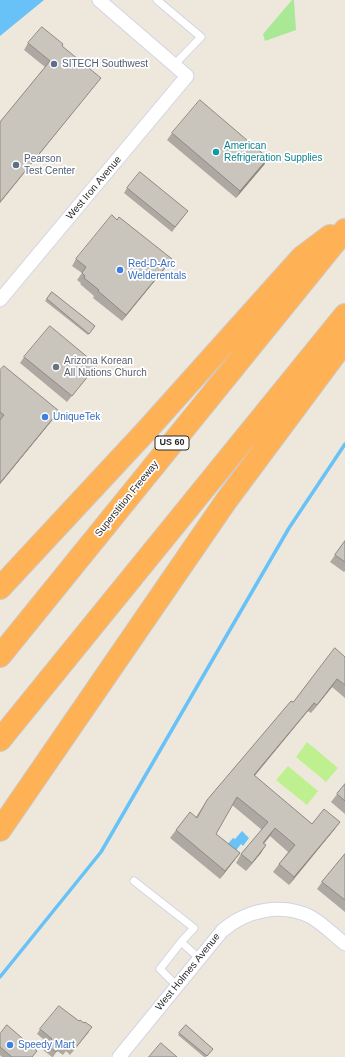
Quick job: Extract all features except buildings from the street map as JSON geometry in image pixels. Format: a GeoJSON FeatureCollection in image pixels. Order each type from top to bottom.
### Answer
{"type":"FeatureCollection","features":[{"type":"Feature","properties":{"kind":"highway"},"geometry":{"type":"LineString","coordinates":[[0,588],[147,430],[302,257],[345,224]]}},
{"type":"Feature","properties":{"kind":"highway","name":"Superstition Freeway"},"geometry":{"type":"LineString","coordinates":[[0,656],[345,230]]}},
{"type":"Feature","properties":{"kind":"highway"},"geometry":{"type":"LineString","coordinates":[[0,740],[345,315]]}},
{"type":"Feature","properties":{"kind":"highway"},"geometry":{"type":"LineString","coordinates":[[0,830],[226,501],[345,341]]}},
{"type":"Feature","properties":{"kind":"street"},"geometry":{"type":"LineString","coordinates":[[99,0],[174,65]]}},
{"type":"Feature","properties":{"kind":"street","name":"West Iron Avenue"},"geometry":{"type":"LineString","coordinates":[[0,300],[187,76],[174,65]]}},
{"type":"Feature","properties":{"kind":"street","name":"West Holmes Avenue"},"geometry":{"type":"LineString","coordinates":[[119,1057],[222,931],[232,922],[245,915],[273,910],[286,910],[310,917],[320,923],[345,944]]}},
{"type":"Feature","properties":{"kind":"lane"},"geometry":{"type":"LineString","coordinates":[[157,0],[201,37],[174,65]]}},
{"type":"Feature","properties":{"kind":"lane"},"geometry":{"type":"LineString","coordinates":[[134,881],[194,928],[181,942],[160,970],[177,986]]}},
{"type":"Feature","properties":{"kind":"lane"},"geometry":{"type":"LineString","coordinates":[[181,942],[200,959]]}},
{"type":"Feature","properties":{"kind":"green space"},"geometry":{"type":"Polygon","coordinates":[[[292,0],[294,0],[296,30],[265,41],[263,34],[292,0]]]}},
{"type":"Feature","properties":{"kind":"green space"},"geometry":{"type":"Polygon","coordinates":[[[307,742],[338,768],[326,782],[296,757],[307,742]]]}},
{"type":"Feature","properties":{"kind":"green space"},"geometry":{"type":"Polygon","coordinates":[[[288,766],[318,791],[307,805],[276,780],[288,766]]]}},
{"type":"Feature","properties":{"kind":"water"},"geometry":{"type":"Polygon","coordinates":[[[0,0],[44,0],[0,36],[0,0]]]}},
{"type":"Feature","properties":{"kind":"water"},"geometry":{"type":"Polygon","coordinates":[[[242,831],[249,838],[243,846],[241,844],[234,853],[226,846],[242,831]]]}},
{"type":"Feature","properties":{"kind":"waterway"},"geometry":{"type":"LineString","coordinates":[[0,977],[101,852],[289,528],[345,444]]}},
{"type":"Feature","properties":{"kind":"place","name":"SITECH Southwest"},"geometry":{"type":"Point","coordinates":[54,64]}},
{"type":"Feature","properties":{"kind":"place","name":"American Refrigeration Supplies"},"geometry":{"type":"Point","coordinates":[216,152]}},
{"type":"Feature","properties":{"kind":"place","name":"Pearson Test Center"},"geometry":{"type":"Point","coordinates":[16,165]}},
{"type":"Feature","properties":{"kind":"place","name":"Red-D-Arc Welderentals"},"geometry":{"type":"Point","coordinates":[120,270]}},
{"type":"Feature","properties":{"kind":"place","name":"Arizona Korean All Nations Church"},"geometry":{"type":"Point","coordinates":[56,367]}},
{"type":"Feature","properties":{"kind":"place","name":"UniqueTek"},"geometry":{"type":"Point","coordinates":[45,417]}},
{"type":"Feature","properties":{"kind":"place","name":"Speedy Mart"},"geometry":{"type":"Point","coordinates":[10,1045]}}]}
